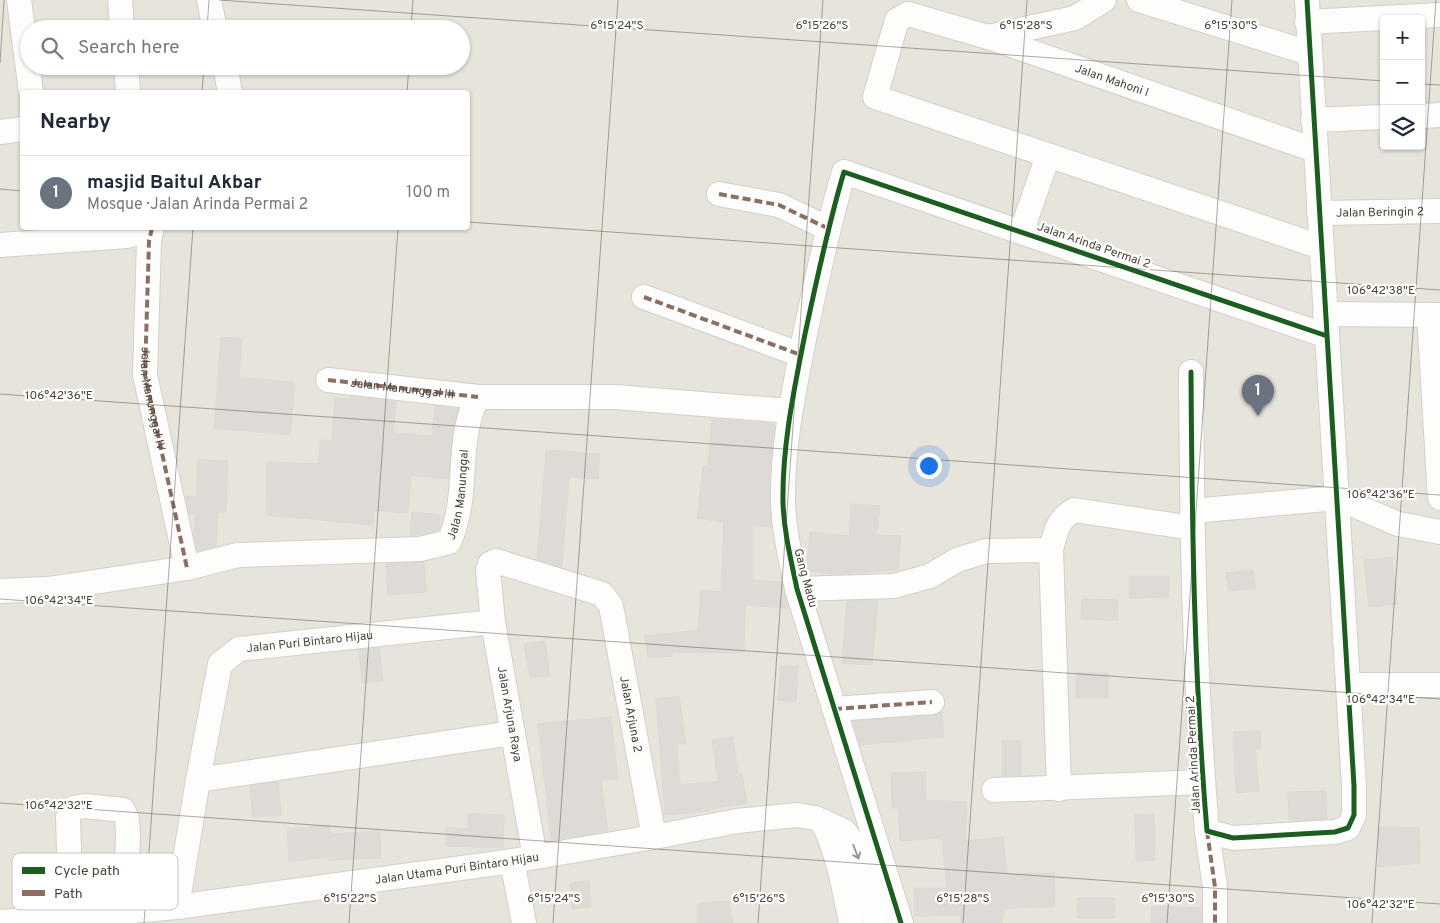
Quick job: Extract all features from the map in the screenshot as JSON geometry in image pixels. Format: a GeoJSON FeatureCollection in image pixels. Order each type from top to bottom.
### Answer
{"type":"FeatureCollection","features":[{"type":"Feature","properties":{"kind":"street"},"geometry":{"type":"LineString","coordinates":[[19,0],[22,20]]}},
{"type":"Feature","properties":{"kind":"street"},"geometry":{"type":"LineString","coordinates":[[120,0],[121,20]]}},
{"type":"Feature","properties":{"kind":"street"},"geometry":{"type":"LineString","coordinates":[[208,0],[214,20]]}},
{"type":"Feature","properties":{"kind":"street"},"geometry":{"type":"LineString","coordinates":[[988,37],[1075,18],[1104,0]]}},
{"type":"Feature","properties":{"kind":"street"},"geometry":{"type":"LineString","coordinates":[[1139,0],[1309,53]]}},
{"type":"Feature","properties":{"kind":"street"},"geometry":{"type":"LineString","coordinates":[[1307,11],[1440,15]]}},
{"type":"Feature","properties":{"kind":"street","name":"Jalan Arinda Permai 2"},"geometry":{"type":"LineString","coordinates":[[1191,372],[1192,520],[1203,782],[1207,831],[1233,838],[1335,832],[1348,828],[1354,815],[1354,806],[1348,685],[1307,11]]}},
{"type":"Feature","properties":{"kind":"street","name":"Jalan Mahoni I"},"geometry":{"type":"LineString","coordinates":[[1048,156],[875,97],[897,20],[908,14],[988,37],[1315,150]]}},
{"type":"Feature","properties":{"kind":"street"},"geometry":{"type":"LineString","coordinates":[[29,75],[31,90]]}},
{"type":"Feature","properties":{"kind":"street"},"geometry":{"type":"LineString","coordinates":[[127,75],[128,90]]}},
{"type":"Feature","properties":{"kind":"street"},"geometry":{"type":"LineString","coordinates":[[227,75],[230,90]]}},
{"type":"Feature","properties":{"kind":"street"},"geometry":{"type":"LineString","coordinates":[[1425,116],[1440,115]]}},
{"type":"Feature","properties":{"kind":"street"},"geometry":{"type":"LineString","coordinates":[[1313,120],[1380,117]]}},
{"type":"Feature","properties":{"kind":"street"},"geometry":{"type":"LineString","coordinates":[[0,132],[20,129]]}},
{"type":"Feature","properties":{"kind":"street"},"geometry":{"type":"LineString","coordinates":[[1048,156],[1321,247]]}},
{"type":"Feature","properties":{"kind":"street","name":"Jalan Arinda Permai 2"},"geometry":{"type":"LineString","coordinates":[[1022,230],[1048,156]]}},
{"type":"Feature","properties":{"kind":"street","name":"Gang Madu"},"geometry":{"type":"LineString","coordinates":[[854,175],[844,172],[827,228],[790,411],[784,453],[783,503],[787,543],[797,589],[901,923]]}},
{"type":"Feature","properties":{"kind":"street","name":"Jalan Arinda Permai 2"},"geometry":{"type":"LineString","coordinates":[[854,175],[1022,230],[1326,325],[1434,315],[1440,498]]}},
{"type":"Feature","properties":{"kind":"street"},"geometry":{"type":"LineString","coordinates":[[719,194],[779,205],[827,228]]}},
{"type":"Feature","properties":{"kind":"street","name":"Jalan Beringin 2"},"geometry":{"type":"LineString","coordinates":[[1319,213],[1440,211]]}},
{"type":"Feature","properties":{"kind":"street"},"geometry":{"type":"LineString","coordinates":[[0,246],[141,230]]}},
{"type":"Feature","properties":{"kind":"street","name":"Jalan Manunggal IV"},"geometry":{"type":"LineString","coordinates":[[141,230],[149,240],[145,375],[187,568]]}},
{"type":"Feature","properties":{"kind":"street"},"geometry":{"type":"LineString","coordinates":[[644,297],[801,355]]}},
{"type":"Feature","properties":{"kind":"street","name":"Jalan Manunggal III"},"geometry":{"type":"LineString","coordinates":[[328,380],[478,396]]}},
{"type":"Feature","properties":{"kind":"street"},"geometry":{"type":"LineString","coordinates":[[478,396],[615,397],[790,411]]}},
{"type":"Feature","properties":{"kind":"street","name":"Jalan Manunggal"},"geometry":{"type":"LineString","coordinates":[[0,591],[48,589],[187,568],[238,555],[420,549],[449,542],[456,527],[463,492],[466,427],[478,396]]}},
{"type":"Feature","properties":{"kind":"street"},"geometry":{"type":"LineString","coordinates":[[1059,789],[1050,550],[1058,525],[1064,516],[1074,510],[1192,520],[1337,498],[1398,524],[1440,532]]}},
{"type":"Feature","properties":{"kind":"street"},"geometry":{"type":"LineString","coordinates":[[797,589],[894,586],[930,576],[957,560],[986,551],[1050,550]]}},
{"type":"Feature","properties":{"kind":"street","name":"Jalan Arjuna Raya"},"geometry":{"type":"LineString","coordinates":[[524,923],[523,859],[513,733],[493,622],[488,570],[490,564],[496,561],[602,594]]}},
{"type":"Feature","properties":{"kind":"street","name":"Jalan Arjuna 2"},"geometry":{"type":"LineString","coordinates":[[602,594],[612,606],[654,837]]}},
{"type":"Feature","properties":{"kind":"street","name":"Jalan Puri Bintaro Hijau"},"geometry":{"type":"LineString","coordinates":[[178,901],[220,664],[239,650],[493,622]]}},
{"type":"Feature","properties":{"kind":"street"},"geometry":{"type":"LineString","coordinates":[[1348,685],[1440,685]]}},
{"type":"Feature","properties":{"kind":"street"},"geometry":{"type":"LineString","coordinates":[[834,709],[932,702]]}},
{"type":"Feature","properties":{"kind":"street"},"geometry":{"type":"LineString","coordinates":[[198,780],[513,733]]}},
{"type":"Feature","properties":{"kind":"street","name":"Jalan Arinda Permai 2"},"geometry":{"type":"LineString","coordinates":[[994,790],[1203,782]]}},
{"type":"Feature","properties":{"kind":"street"},"geometry":{"type":"LineString","coordinates":[[69,853],[68,817],[73,808],[85,806],[123,810],[127,819],[127,853]]}},
{"type":"Feature","properties":{"kind":"street","name":"Jalan Utama Puri Bintaro Hijau"},"geometry":{"type":"LineString","coordinates":[[178,907],[523,859],[759,817],[797,815],[822,821],[844,831],[853,843],[876,923]]}},
{"type":"Feature","properties":{"kind":"street"},"geometry":{"type":"LineString","coordinates":[[822,821],[837,860],[851,923]]}},
{"type":"Feature","properties":{"kind":"street"},"geometry":{"type":"LineString","coordinates":[[1207,831],[1215,887],[1215,923]]}},
{"type":"Feature","properties":{"kind":"street","name":"Jalan Utama Puri Bintaro Hijau"},"geometry":{"type":"LineString","coordinates":[[0,922],[124,918],[163,910]]}},
{"type":"Feature","properties":{"kind":"shaded area"},"geometry":{"type":"Polygon","coordinates":[[[0,0],[1440,0],[1440,923],[0,923],[0,0]]]}},
{"type":"Feature","properties":{"kind":"building"},"geometry":{"type":"Polygon","coordinates":[[[221,337],[242,339],[239,378],[295,382],[290,435],[214,428],[221,337]]]}},
{"type":"Feature","properties":{"kind":"building"},"geometry":{"type":"Polygon","coordinates":[[[350,396],[396,402],[393,433],[432,436],[435,406],[458,409],[453,430],[448,479],[411,475],[408,513],[374,510],[373,525],[267,515],[266,462],[319,464],[320,440],[332,441],[335,398],[350,399],[350,396]]]}},
{"type":"Feature","properties":{"kind":"building"},"geometry":{"type":"Polygon","coordinates":[[[712,419],[774,424],[769,481],[771,527],[752,525],[752,580],[782,582],[788,608],[745,605],[744,653],[672,652],[672,656],[648,658],[645,636],[698,630],[701,590],[721,592],[724,522],[697,518],[703,466],[708,467],[712,419]]]}},
{"type":"Feature","properties":{"kind":"building"},"geometry":{"type":"Polygon","coordinates":[[[546,450],[600,454],[598,479],[569,477],[562,567],[537,559],[546,450]]]}},
{"type":"Feature","properties":{"kind":"building"},"geometry":{"type":"Polygon","coordinates":[[[198,460],[228,461],[226,512],[218,512],[216,546],[197,551],[194,533],[195,514],[189,514],[185,496],[196,496],[198,460]]]}},
{"type":"Feature","properties":{"kind":"building"},"geometry":{"type":"Polygon","coordinates":[[[851,504],[880,506],[877,535],[901,536],[898,570],[837,574],[807,571],[810,532],[849,536],[851,504]]]}},
{"type":"Feature","properties":{"kind":"building"},"geometry":{"type":"Polygon","coordinates":[[[412,512],[440,515],[439,530],[410,536],[412,512]]]}},
{"type":"Feature","properties":{"kind":"building"},"geometry":{"type":"Polygon","coordinates":[[[1392,557],[1397,604],[1369,607],[1364,560],[1392,557]]]}},
{"type":"Feature","properties":{"kind":"building"},"geometry":{"type":"Polygon","coordinates":[[[424,562],[426,592],[388,595],[386,564],[424,562]]]}},
{"type":"Feature","properties":{"kind":"building"},"geometry":{"type":"Polygon","coordinates":[[[1253,570],[1256,588],[1229,591],[1226,573],[1253,570]]]}},
{"type":"Feature","properties":{"kind":"building"},"geometry":{"type":"Polygon","coordinates":[[[1129,576],[1169,576],[1169,597],[1129,598],[1129,576]]]}},
{"type":"Feature","properties":{"kind":"building"},"geometry":{"type":"Polygon","coordinates":[[[1082,599],[1118,600],[1118,620],[1081,619],[1082,599]]]}},
{"type":"Feature","properties":{"kind":"building"},"geometry":{"type":"Polygon","coordinates":[[[878,600],[872,665],[842,663],[847,601],[878,600]]]}},
{"type":"Feature","properties":{"kind":"building"},"geometry":{"type":"Polygon","coordinates":[[[545,641],[550,677],[530,677],[524,644],[545,641]]]}},
{"type":"Feature","properties":{"kind":"building"},"geometry":{"type":"Polygon","coordinates":[[[379,648],[383,681],[362,683],[359,650],[379,648]]]}},
{"type":"Feature","properties":{"kind":"building"},"geometry":{"type":"Polygon","coordinates":[[[781,666],[798,667],[796,702],[778,700],[781,666]]]}},
{"type":"Feature","properties":{"kind":"building"},"geometry":{"type":"Polygon","coordinates":[[[1076,673],[1108,673],[1108,698],[1076,698],[1076,673]]]}},
{"type":"Feature","properties":{"kind":"building"},"geometry":{"type":"Polygon","coordinates":[[[679,696],[686,744],[677,744],[680,785],[718,781],[712,740],[733,737],[738,774],[742,774],[747,803],[709,809],[709,811],[665,815],[656,699],[679,696]]]}},
{"type":"Feature","properties":{"kind":"building"},"geometry":{"type":"Polygon","coordinates":[[[942,711],[944,737],[860,745],[853,721],[933,716],[942,711]]]}},
{"type":"Feature","properties":{"kind":"building"},"geometry":{"type":"Polygon","coordinates":[[[611,717],[618,779],[601,780],[608,831],[551,840],[538,724],[611,717]]]}},
{"type":"Feature","properties":{"kind":"building"},"geometry":{"type":"Polygon","coordinates":[[[1260,731],[1261,749],[1255,749],[1259,791],[1236,793],[1233,732],[1260,731]]]}},
{"type":"Feature","properties":{"kind":"building"},"geometry":{"type":"Polygon","coordinates":[[[1002,740],[1021,741],[1021,775],[1002,776],[1002,740]]]}},
{"type":"Feature","properties":{"kind":"building"},"geometry":{"type":"Polygon","coordinates":[[[926,772],[926,800],[967,802],[965,841],[1003,837],[1007,874],[1054,873],[1055,907],[1004,908],[1002,923],[961,923],[961,915],[914,916],[914,888],[947,888],[942,838],[900,841],[898,808],[892,808],[891,773],[926,772]]]}},
{"type":"Feature","properties":{"kind":"building"},"geometry":{"type":"Polygon","coordinates":[[[278,782],[281,815],[253,817],[250,786],[278,782]]]}},
{"type":"Feature","properties":{"kind":"building"},"geometry":{"type":"Polygon","coordinates":[[[1326,791],[1327,819],[1289,820],[1288,792],[1326,791]]]}},
{"type":"Feature","properties":{"kind":"building"},"geometry":{"type":"Polygon","coordinates":[[[468,814],[504,815],[503,848],[446,846],[446,828],[468,829],[468,814]]]}},
{"type":"Feature","properties":{"kind":"building"},"geometry":{"type":"Polygon","coordinates":[[[1154,814],[1155,860],[1136,861],[1135,815],[1154,814]]]}},
{"type":"Feature","properties":{"kind":"building"},"geometry":{"type":"Polygon","coordinates":[[[330,825],[330,834],[380,831],[381,858],[329,860],[329,857],[289,861],[287,829],[330,825]]]}},
{"type":"Feature","properties":{"kind":"building"},"geometry":{"type":"Polygon","coordinates":[[[1378,827],[1419,828],[1420,863],[1379,867],[1378,827]]]}},
{"type":"Feature","properties":{"kind":"building"},"geometry":{"type":"Polygon","coordinates":[[[589,881],[591,907],[572,909],[570,883],[589,881]]]}},
{"type":"Feature","properties":{"kind":"building"},"geometry":{"type":"Polygon","coordinates":[[[1077,898],[1115,898],[1115,918],[1077,918],[1077,898]]]}},
{"type":"Feature","properties":{"kind":"building"},"geometry":{"type":"Polygon","coordinates":[[[729,901],[733,923],[697,923],[697,904],[729,901]]]}},
{"type":"Feature","properties":{"kind":"building"},"geometry":{"type":"Polygon","coordinates":[[[1152,906],[1201,908],[1201,923],[1151,923],[1152,906]]]}},
{"type":"Feature","properties":{"kind":"marked path"},"geometry":{"type":"LineString","coordinates":[[719,194],[779,205],[827,228],[829,222]]}},
{"type":"Feature","properties":{"kind":"marked path"},"geometry":{"type":"LineString","coordinates":[[152,230],[149,241],[145,375],[187,568]]}},
{"type":"Feature","properties":{"kind":"marked path"},"geometry":{"type":"LineString","coordinates":[[644,297],[801,355]]}},
{"type":"Feature","properties":{"kind":"marked path"},"geometry":{"type":"LineString","coordinates":[[328,380],[478,397]]}},
{"type":"Feature","properties":{"kind":"marked path"},"geometry":{"type":"LineString","coordinates":[[834,709],[932,702]]}},
{"type":"Feature","properties":{"kind":"marked path"},"geometry":{"type":"LineString","coordinates":[[1207,831],[1215,887],[1215,923]]}},
{"type":"Feature","properties":{"kind":"cycle path"},"geometry":{"type":"LineString","coordinates":[[1191,372],[1196,659],[1207,831],[1233,838],[1335,832],[1348,828],[1354,815],[1354,786],[1307,0]]}},
{"type":"Feature","properties":{"kind":"cycle path"},"geometry":{"type":"LineString","coordinates":[[901,923],[797,589],[788,546],[783,503],[784,460],[793,397],[818,273],[844,172],[1327,336]]}},
{"type":"Feature","properties":{"kind":"place","name":"masjid Baitul Akbar"},"geometry":{"type":"Point","coordinates":[1258,416]}}]}
